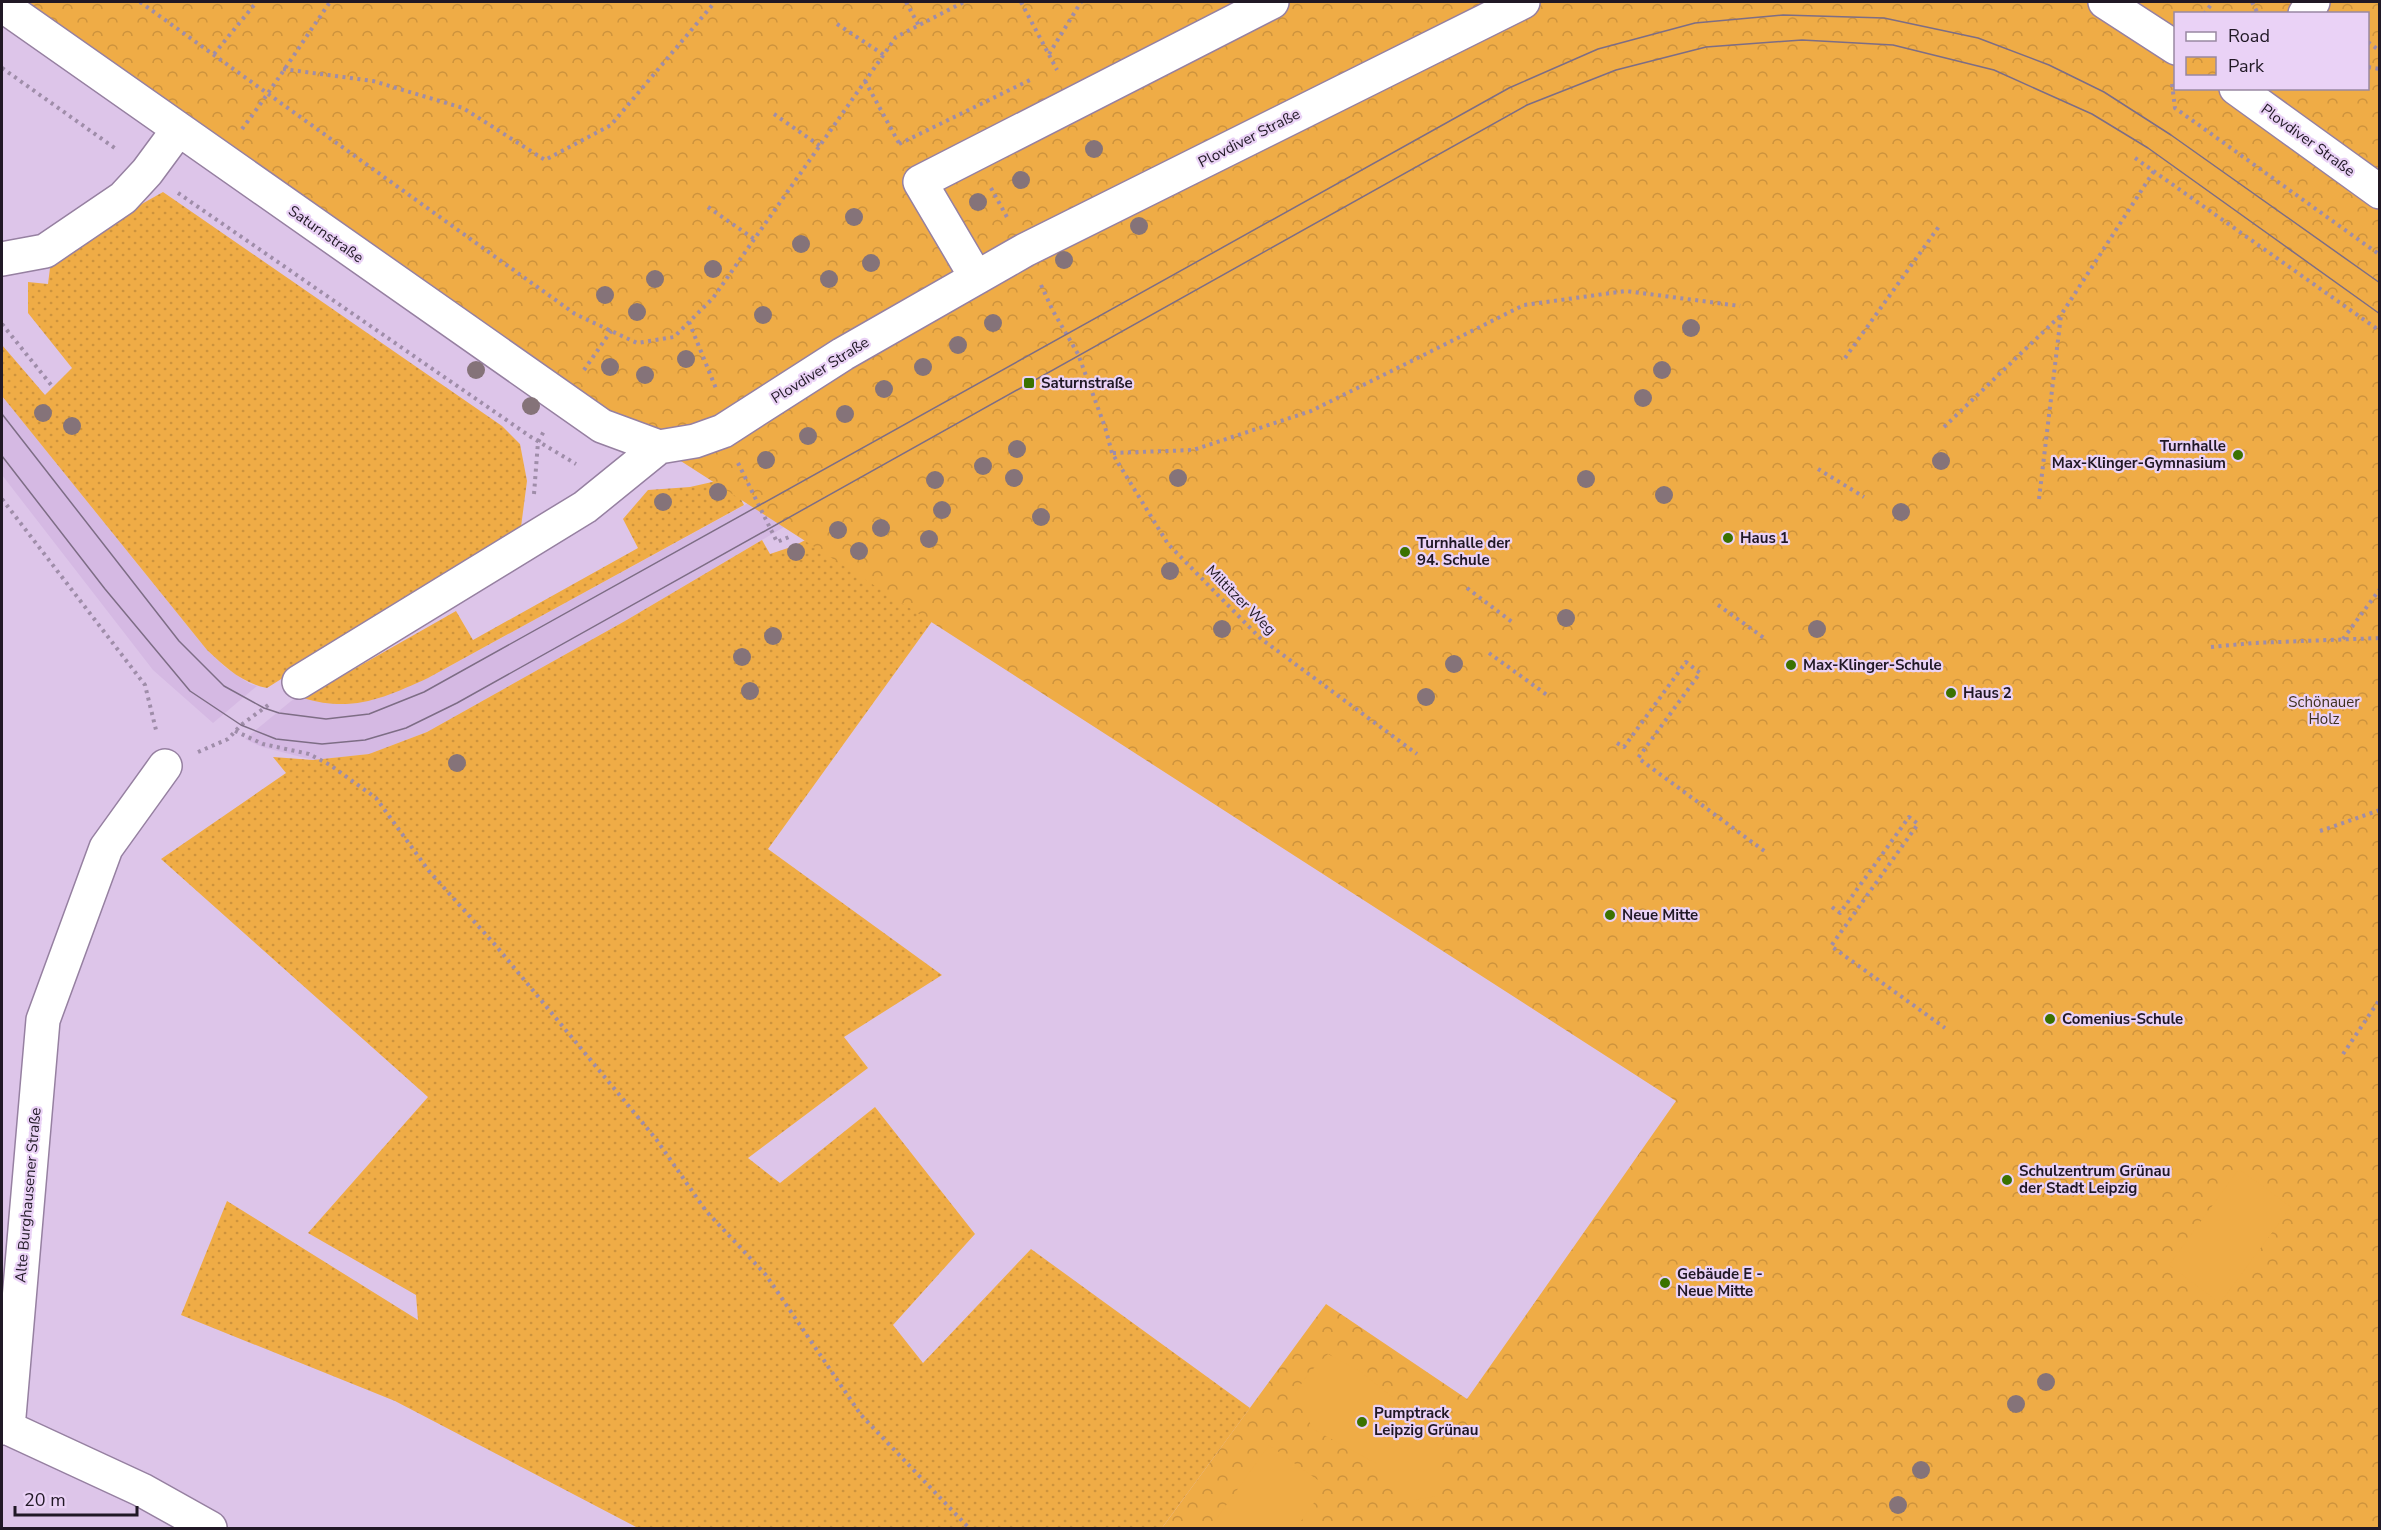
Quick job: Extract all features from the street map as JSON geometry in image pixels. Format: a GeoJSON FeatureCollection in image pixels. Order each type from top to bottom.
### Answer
{"type":"FeatureCollection","features":[{"type":"Feature","properties":{"kind":"street"},"geometry":{"type":"LineString","coordinates":[[976,277],[920,182],[1272,2]]}},
{"type":"Feature","properties":{"kind":"street","name":"Plovdiver Straße"},"geometry":{"type":"LineString","coordinates":[[659,447],[695,441],[723,431],[843,354],[1025,250],[1523,2]]}},
{"type":"Feature","properties":{"kind":"street"},"geometry":{"type":"LineString","coordinates":[[2105,2],[2173,61]]}},
{"type":"Feature","properties":{"kind":"street","name":"Saturnstraße"},"geometry":{"type":"LineString","coordinates":[[2,5],[602,426],[659,447]]}},
{"type":"Feature","properties":{"kind":"street","name":"Plovdiver Straße"},"geometry":{"type":"LineString","coordinates":[[2245,91],[2379,192]]}},
{"type":"Feature","properties":{"kind":"street"},"geometry":{"type":"LineString","coordinates":[[4,265],[45,251],[123,198],[147,172],[178,130]]}},
{"type":"Feature","properties":{"kind":"street"},"geometry":{"type":"LineString","coordinates":[[298,682],[585,507],[659,447]]}},
{"type":"Feature","properties":{"kind":"street","name":"Alte Burghausener Straße"},"geometry":{"type":"LineString","coordinates":[[165,766],[106,848],[43,1020],[5,1428],[142,1490],[210,1528]]}},
{"type":"Feature","properties":{"kind":"path"},"geometry":{"type":"LineString","coordinates":[[140,2],[270,93],[575,314],[637,343],[674,337],[713,298],[896,37],[964,2]]}},
{"type":"Feature","properties":{"kind":"path"},"geometry":{"type":"LineString","coordinates":[[221,160],[270,93],[330,2]]}},
{"type":"Feature","properties":{"kind":"path"},"geometry":{"type":"LineString","coordinates":[[284,69],[373,81],[463,108],[545,160],[611,125],[715,2]]}},
{"type":"Feature","properties":{"kind":"path"},"geometry":{"type":"LineString","coordinates":[[906,2],[919,26]]}},
{"type":"Feature","properties":{"kind":"path"},"geometry":{"type":"LineString","coordinates":[[1021,2],[1074,103]]}},
{"type":"Feature","properties":{"kind":"path"},"geometry":{"type":"LineString","coordinates":[[1049,55],[1081,2]]}},
{"type":"Feature","properties":{"kind":"path"},"geometry":{"type":"LineString","coordinates":[[214,54],[255,4]]}},
{"type":"Feature","properties":{"kind":"path"},"geometry":{"type":"LineString","coordinates":[[837,24],[884,55]]}},
{"type":"Feature","properties":{"kind":"path"},"geometry":{"type":"LineString","coordinates":[[2173,61],[2174,84]]}},
{"type":"Feature","properties":{"kind":"path"},"geometry":{"type":"LineString","coordinates":[[2,68],[147,172],[538,442],[572,462],[622,478]]}},
{"type":"Feature","properties":{"kind":"path"},"geometry":{"type":"LineString","coordinates":[[865,81],[899,144]]}},
{"type":"Feature","properties":{"kind":"path"},"geometry":{"type":"LineString","coordinates":[[2174,90],[2175,108],[2379,255]]}},
{"type":"Feature","properties":{"kind":"path"},"geometry":{"type":"LineString","coordinates":[[774,114],[820,146]]}},
{"type":"Feature","properties":{"kind":"path"},"geometry":{"type":"LineString","coordinates":[[974,155],[1025,250]]}},
{"type":"Feature","properties":{"kind":"path"},"geometry":{"type":"LineString","coordinates":[[2135,158],[2379,331]]}},
{"type":"Feature","properties":{"kind":"path"},"geometry":{"type":"LineString","coordinates":[[1944,427],[2061,315],[2154,171]]}},
{"type":"Feature","properties":{"kind":"path"},"geometry":{"type":"LineString","coordinates":[[708,207],[754,239]]}},
{"type":"Feature","properties":{"kind":"path"},"geometry":{"type":"LineString","coordinates":[[1845,358],[1940,225]]}},
{"type":"Feature","properties":{"kind":"path","name":"Miltitzer Weg"},"geometry":{"type":"LineString","coordinates":[[1043,289],[1078,354],[1105,427],[1112,453],[1168,544],[1260,638],[1417,754]]}},
{"type":"Feature","properties":{"kind":"path"},"geometry":{"type":"LineString","coordinates":[[1112,453],[1192,450],[1311,411],[1524,305],[1626,291],[1740,306]]}},
{"type":"Feature","properties":{"kind":"path"},"geometry":{"type":"LineString","coordinates":[[2039,499],[2061,315]]}},
{"type":"Feature","properties":{"kind":"path"},"geometry":{"type":"LineString","coordinates":[[689,322],[723,404],[723,431]]}},
{"type":"Feature","properties":{"kind":"path"},"geometry":{"type":"LineString","coordinates":[[2,324],[52,386]]}},
{"type":"Feature","properties":{"kind":"path"},"geometry":{"type":"LineString","coordinates":[[737,461],[777,542],[789,537]]}},
{"type":"Feature","properties":{"kind":"path"},"geometry":{"type":"LineString","coordinates":[[1818,469],[1864,497]]}},
{"type":"Feature","properties":{"kind":"path"},"geometry":{"type":"LineString","coordinates":[[2,499],[145,685],[165,766]]}},
{"type":"Feature","properties":{"kind":"path"},"geometry":{"type":"LineString","coordinates":[[1467,588],[1512,622]]}},
{"type":"Feature","properties":{"kind":"path"},"geometry":{"type":"LineString","coordinates":[[2343,640],[2379,589]]}},
{"type":"Feature","properties":{"kind":"path"},"geometry":{"type":"LineString","coordinates":[[1719,605],[1764,638]]}},
{"type":"Feature","properties":{"kind":"path"},"geometry":{"type":"LineString","coordinates":[[2211,647],[2379,638]]}},
{"type":"Feature","properties":{"kind":"path"},"geometry":{"type":"LineString","coordinates":[[1489,653],[1547,695]]}},
{"type":"Feature","properties":{"kind":"path"},"geometry":{"type":"LineString","coordinates":[[1617,743],[1624,747],[1686,662],[1700,673],[1638,758],[1767,853]]}},
{"type":"Feature","properties":{"kind":"path"},"geometry":{"type":"LineString","coordinates":[[298,682],[235,731],[263,744],[309,754],[330,765],[376,798],[429,871],[497,947],[656,1139],[706,1211],[766,1275],[861,1415],[969,1528]]}},
{"type":"Feature","properties":{"kind":"path"},"geometry":{"type":"LineString","coordinates":[[2320,831],[2379,810]]}},
{"type":"Feature","properties":{"kind":"path"},"geometry":{"type":"LineString","coordinates":[[1833,907],[1840,913],[1909,817],[1918,824],[1832,946],[1945,1028]]}},
{"type":"Feature","properties":{"kind":"path"},"geometry":{"type":"LineString","coordinates":[[2343,1054],[2379,999]]}},
{"type":"Feature","properties":{"kind":"shaded area"},"geometry":{"type":"Polygon","coordinates":[[[2,396],[207,650],[225,667],[250,684],[257,686],[213,723],[153,670],[2,475],[2,396]]]}},
{"type":"Feature","properties":{"kind":"shaded area"},"geometry":{"type":"Polygon","coordinates":[[[774,489],[784,527],[625,621],[427,732],[369,754],[313,760],[262,747],[245,739],[296,697],[303,698],[428,678],[774,489]]]}},
{"type":"Feature","properties":{"kind":"green space","name":"Schönauer Holz"},"geometry":{"type":"Polygon","coordinates":[[[2,2],[2379,2],[2379,1528],[1162,1528],[1326,1304],[1467,1399],[1676,1101],[659,447],[2,2]]]}},
{"type":"Feature","properties":{"kind":"green space"},"geometry":{"type":"Polygon","coordinates":[[[163,192],[502,426],[520,444],[527,481],[521,527],[267,688],[242,678],[207,650],[2,396],[2,345],[45,395],[72,368],[28,313],[28,282],[48,284],[51,260],[92,232],[163,192]]]}},
{"type":"Feature","properties":{"kind":"green space"},"geometry":{"type":"Polygon","coordinates":[[[1066,401],[972,566],[768,849],[942,975],[844,1037],[868,1068],[748,1158],[780,1183],[875,1107],[975,1234],[893,1325],[923,1363],[1031,1249],[1250,1408],[1162,1528],[638,1528],[395,1401],[181,1315],[227,1201],[418,1320],[416,1295],[308,1233],[428,1097],[161,859],[286,773],[273,757],[313,760],[369,754],[427,732],[625,621],[762,540],[770,554],[794,546],[1066,401]]]}},
{"type":"Feature","properties":{"kind":"green space"},"geometry":{"type":"Polygon","coordinates":[[[721,480],[734,486],[744,505],[428,678],[397,692],[352,704],[337,704],[303,698],[456,611],[473,640],[638,548],[623,519],[648,490],[690,487],[721,480]]]}},
{"type":"Feature","properties":{"kind":"green space"},"geometry":{"type":"Polygon","coordinates":[[[2239,1169],[2291,1207],[2220,1303],[2169,1265],[2239,1169]]]}},
{"type":"Feature","properties":{"kind":"green space","name":"Pumptrack Leipzig Grünau"},"geometry":{"type":"Polygon","coordinates":[[[1328,1354],[1361,1372],[1396,1400],[1438,1446],[1438,1496],[1413,1500],[1377,1464],[1313,1429],[1295,1393],[1309,1373],[1328,1354]]]}},
{"type":"Feature","properties":{"kind":"green space"},"geometry":{"type":"Polygon","coordinates":[[[1269,1445],[1326,1486],[1296,1528],[1210,1528],[1269,1445]]]}},
{"type":"Feature","properties":{"kind":"tram line"},"geometry":{"type":"LineString","coordinates":[[2,414],[179,641],[224,686],[264,708],[279,713],[326,719],[369,714],[424,692],[1509,88],[1598,49],[1695,23],[1783,15],[1884,18],[1978,38],[2049,65],[2104,92],[2171,135],[2380,283]]}},
{"type":"Feature","properties":{"kind":"tram line"},"geometry":{"type":"LineString","coordinates":[[2,456],[105,589],[190,691],[241,725],[276,739],[322,744],[365,740],[406,728],[457,703],[1527,105],[1616,70],[1706,47],[1802,40],[1893,45],[1994,70],[2092,114],[2148,148],[2380,314]]}},
{"type":"Feature","properties":{"kind":"place","name":"Saturnstraße"},"geometry":{"type":"Point","coordinates":[1029,383]}},
{"type":"Feature","properties":{"kind":"place","name":"Turnhalle Max-Klinger-Gymnasium"},"geometry":{"type":"Point","coordinates":[2238,455]}},
{"type":"Feature","properties":{"kind":"place","name":"Haus 1"},"geometry":{"type":"Point","coordinates":[1728,538]}},
{"type":"Feature","properties":{"kind":"place","name":"Turnhalle der 94. Schule"},"geometry":{"type":"Point","coordinates":[1405,552]}},
{"type":"Feature","properties":{"kind":"place","name":"Max-Klinger-Schule"},"geometry":{"type":"Point","coordinates":[1791,665]}},
{"type":"Feature","properties":{"kind":"place","name":"Haus 2"},"geometry":{"type":"Point","coordinates":[1951,693]}},
{"type":"Feature","properties":{"kind":"place","name":"Neue Mitte"},"geometry":{"type":"Point","coordinates":[1610,915]}},
{"type":"Feature","properties":{"kind":"place","name":"Comenius-Schule"},"geometry":{"type":"Point","coordinates":[2050,1019]}},
{"type":"Feature","properties":{"kind":"place","name":"Schulzentrum Grünau der Stadt Leipzig"},"geometry":{"type":"Point","coordinates":[2007,1180]}},
{"type":"Feature","properties":{"kind":"place","name":"Gebäude E - Neue Mitte"},"geometry":{"type":"Point","coordinates":[1665,1283]}},
{"type":"Feature","properties":{"kind":"place","name":"Pumptrack Leipzig Grünau"},"geometry":{"type":"Point","coordinates":[1362,1422]}}]}
